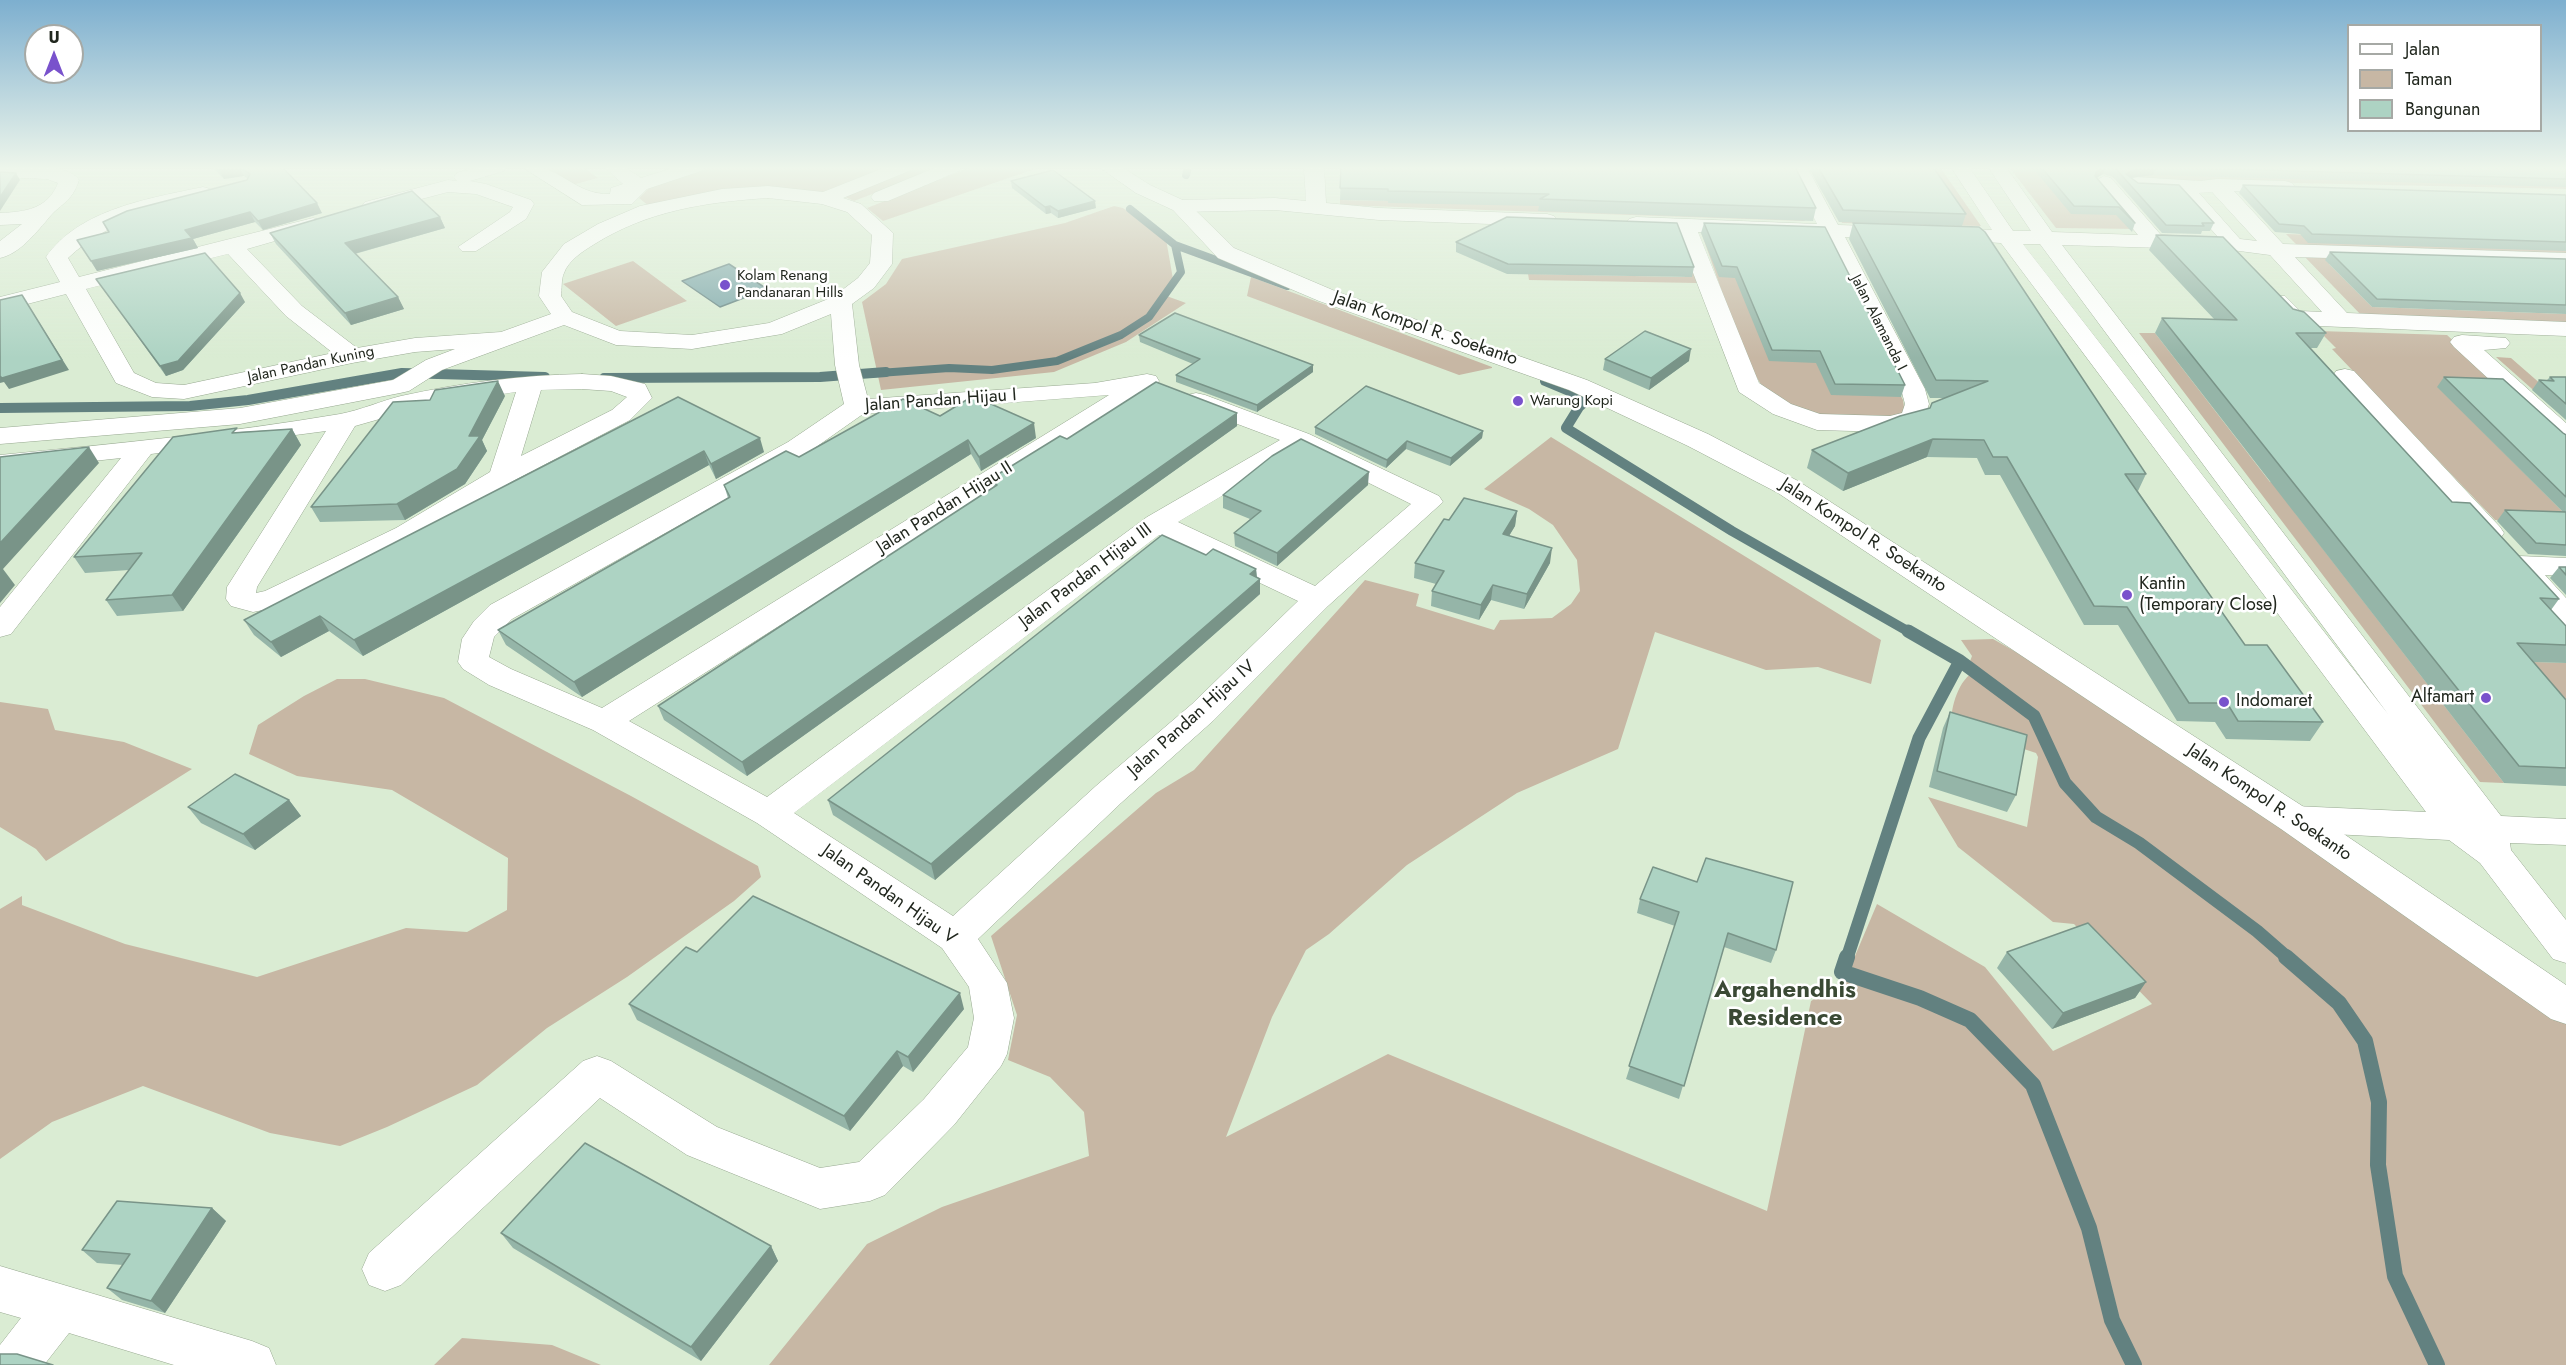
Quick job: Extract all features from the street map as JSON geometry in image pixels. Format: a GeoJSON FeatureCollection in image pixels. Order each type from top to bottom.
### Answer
{"type":"FeatureCollection","features":[{"type":"Feature","properties":{"kind":"main road","name":"Jalan Kompol R. Soekanto"},"geometry":{"type":"LineString","coordinates":[[1206,231],[1226,253],[1327,296],[1578,385],[1698,440],[1788,487],[2294,819],[2566,1007]]}},
{"type":"Feature","properties":{"kind":"street"},"geometry":{"type":"LineString","coordinates":[[0,252],[26,231]]}},
{"type":"Feature","properties":{"kind":"street"},"geometry":{"type":"LineString","coordinates":[[71,285],[57,257],[71,242],[88,231]]}},
{"type":"Feature","properties":{"kind":"street"},"geometry":{"type":"LineString","coordinates":[[0,304],[71,285],[234,248],[292,231]]}},
{"type":"Feature","properties":{"kind":"street"},"geometry":{"type":"LineString","coordinates":[[469,247],[494,231]]}},
{"type":"Feature","properties":{"kind":"street"},"geometry":{"type":"LineString","coordinates":[[601,231],[572,249],[553,272],[550,296],[564,317],[616,338],[692,342],[774,329],[841,302],[866,283],[881,264],[881,231]]}},
{"type":"Feature","properties":{"kind":"street","name":"Jalan Alamanda I"},"geometry":{"type":"LineString","coordinates":[[1687,231],[1748,387],[1782,409],[1817,422],[1890,424],[1914,418],[1917,404],[1913,389],[1830,231]]}},
{"type":"Feature","properties":{"kind":"street"},"geometry":{"type":"LineString","coordinates":[[1823,231],[2155,241],[2232,244],[2277,250],[2566,259]]}},
{"type":"Feature","properties":{"kind":"street"},"geometry":{"type":"LineString","coordinates":[[2003,231],[2456,826]]}},
{"type":"Feature","properties":{"kind":"street"},"geometry":{"type":"LineString","coordinates":[[2041,231],[2288,555],[2566,948]]}},
{"type":"Feature","properties":{"kind":"street"},"geometry":{"type":"LineString","coordinates":[[2146,231],[2155,241]]}},
{"type":"Feature","properties":{"kind":"street"},"geometry":{"type":"LineString","coordinates":[[2223,231],[2232,244]]}},
{"type":"Feature","properties":{"kind":"street"},"geometry":{"type":"LineString","coordinates":[[2259,231],[2342,321]]}},
{"type":"Feature","properties":{"kind":"street"},"geometry":{"type":"LineString","coordinates":[[2232,244],[2226,247],[2229,253],[2294,318],[2566,329]]}},
{"type":"Feature","properties":{"kind":"street"},"geometry":{"type":"LineString","coordinates":[[234,248],[294,311],[352,356]]}},
{"type":"Feature","properties":{"kind":"street","name":"Jalan Pandan Kuning"},"geometry":{"type":"LineString","coordinates":[[71,285],[125,378],[152,390],[184,392],[415,345],[499,339]]}},
{"type":"Feature","properties":{"kind":"street"},"geometry":{"type":"LineString","coordinates":[[841,302],[847,365],[856,398]]}},
{"type":"Feature","properties":{"kind":"street"},"geometry":{"type":"LineString","coordinates":[[0,436],[240,416],[400,386],[434,365],[499,339],[564,317]]}},
{"type":"Feature","properties":{"kind":"street"},"geometry":{"type":"LineString","coordinates":[[2566,344],[2463,342],[2566,437]]}},
{"type":"Feature","properties":{"kind":"street"},"geometry":{"type":"LineString","coordinates":[[2345,376],[2566,616]]}},
{"type":"Feature","properties":{"kind":"street"},"geometry":{"type":"LineString","coordinates":[[1147,381],[1300,439]]}},
{"type":"Feature","properties":{"kind":"street","name":"Jalan Pandan Hijau I"},"geometry":{"type":"LineString","coordinates":[[501,612],[797,448],[856,398],[1095,390],[1147,381]]}},
{"type":"Feature","properties":{"kind":"street","name":"Jalan Pandan Hijau II"},"geometry":{"type":"LineString","coordinates":[[604,722],[1147,381]]}},
{"type":"Feature","properties":{"kind":"street"},"geometry":{"type":"LineString","coordinates":[[0,463],[141,450],[346,420],[398,404],[531,382],[619,384],[636,389],[639,398],[621,415],[502,476],[406,534],[298,589],[273,599],[253,603],[241,599],[242,587],[346,420]]}},
{"type":"Feature","properties":{"kind":"street"},"geometry":{"type":"LineString","coordinates":[[502,476],[531,382]]}},
{"type":"Feature","properties":{"kind":"street","name":"Jalan Pandan Hijau IV"},"geometry":{"type":"LineString","coordinates":[[956,937],[1109,794],[1203,712],[1318,599],[1429,502],[1300,439]]}},
{"type":"Feature","properties":{"kind":"street","name":"Jalan Pandan Hijau III"},"geometry":{"type":"LineString","coordinates":[[769,814],[1157,523],[1300,439]]}},
{"type":"Feature","properties":{"kind":"street"},"geometry":{"type":"LineString","coordinates":[[0,627],[141,450]]}},
{"type":"Feature","properties":{"kind":"street"},"geometry":{"type":"LineString","coordinates":[[1157,523],[1318,599]]}},
{"type":"Feature","properties":{"kind":"street"},"geometry":{"type":"LineString","coordinates":[[2520,565],[2566,567]]}},
{"type":"Feature","properties":{"kind":"street","name":"Jalan Pandan Hijau V"},"geometry":{"type":"LineString","coordinates":[[384,1269],[597,1074],[702,1141],[820,1189],[870,1181],[939,1112],[987,1054],[994,1018],[988,983],[956,937],[769,814],[604,722],[500,677],[474,662],[473,647],[481,631],[501,612]]}},
{"type":"Feature","properties":{"kind":"street"},"geometry":{"type":"LineString","coordinates":[[2294,819],[2456,826],[2492,841],[2566,832]]}},
{"type":"Feature","properties":{"kind":"street"},"geometry":{"type":"LineString","coordinates":[[0,1289],[252,1365]]}},
{"type":"Feature","properties":{"kind":"street"},"geometry":{"type":"LineString","coordinates":[[14,1365],[60,1307]]}},
{"type":"Feature","properties":{"kind":"green space"},"geometry":{"type":"Polygon","coordinates":[[[1030,231],[1154,231],[1166,239],[1173,279],[1161,294],[1186,303],[1126,342],[1054,372],[881,390],[862,302],[886,284],[902,259],[1030,231]]]}},
{"type":"Feature","properties":{"kind":"green space"},"geometry":{"type":"Polygon","coordinates":[[[1678,231],[1697,283],[1529,280],[1528,274],[1685,277],[1678,231]]]}},
{"type":"Feature","properties":{"kind":"green space"},"geometry":{"type":"Polygon","coordinates":[[[1700,231],[1818,233],[1903,400],[1905,413],[1876,418],[1835,416],[1792,406],[1765,389],[1740,339],[1700,231]]]}},
{"type":"Feature","properties":{"kind":"green space"},"geometry":{"type":"Polygon","coordinates":[[[2286,234],[2566,243],[2566,253],[2297,245],[2286,234]]]}},
{"type":"Feature","properties":{"kind":"green space"},"geometry":{"type":"Polygon","coordinates":[[[2302,254],[2566,263],[2329,264],[2372,307],[2566,314],[2566,324],[2363,317],[2302,254]]]}},
{"type":"Feature","properties":{"kind":"green space"},"geometry":{"type":"Polygon","coordinates":[[[633,261],[687,301],[616,326],[563,284],[633,261]]]}},
{"type":"Feature","properties":{"kind":"green space"},"geometry":{"type":"Polygon","coordinates":[[[1251,277],[1492,368],[1459,375],[1247,296],[1251,277]]]}},
{"type":"Feature","properties":{"kind":"green space"},"geometry":{"type":"Polygon","coordinates":[[[2319,331],[2447,335],[2566,446],[2438,387],[2566,515],[2511,521],[2495,520],[2332,349],[2336,348],[2319,331]]]}},
{"type":"Feature","properties":{"kind":"green space"},"geometry":{"type":"Polygon","coordinates":[[[2139,333],[2155,333],[2270,482],[2354,485],[2295,513],[2504,783],[2480,782],[2139,333]]]}},
{"type":"Feature","properties":{"kind":"green space"},"geometry":{"type":"Polygon","coordinates":[[[2496,357],[2511,358],[2566,406],[2566,419],[2496,357]]]}},
{"type":"Feature","properties":{"kind":"green space"},"geometry":{"type":"Polygon","coordinates":[[[1551,437],[1881,640],[1871,684],[1818,667],[1766,670],[1655,632],[1618,749],[1517,793],[1407,865],[1329,934],[1306,950],[1272,1017],[1226,1137],[1388,1054],[1767,1211],[1811,1001],[1844,982],[1877,904],[1985,967],[2053,1051],[2152,1004],[2074,924],[2053,922],[1958,847],[1928,797],[2027,827],[2038,757],[2036,753],[1951,725],[1952,710],[1960,687],[1964,680],[1976,670],[1969,664],[1972,656],[1961,640],[1993,639],[2062,678],[2463,949],[2566,1023],[2566,1365],[769,1365],[867,1244],[942,1207],[1089,1156],[1084,1112],[1050,1077],[1008,1060],[1017,1015],[991,936],[1156,793],[1194,770],[1365,580],[1419,594],[1416,606],[1494,630],[1500,620],[1552,618],[1571,604],[1580,591],[1577,560],[1553,525],[1529,509],[1484,489],[1551,437]]]}},
{"type":"Feature","properties":{"kind":"green space"},"geometry":{"type":"Polygon","coordinates":[[[2503,661],[2566,663],[2566,735],[2503,661]]]}},
{"type":"Feature","properties":{"kind":"green space"},"geometry":{"type":"Polygon","coordinates":[[[337,679],[365,679],[444,698],[631,796],[758,866],[761,877],[734,901],[627,977],[547,1028],[477,1085],[340,1146],[270,1133],[143,1086],[52,1122],[0,1159],[0,909],[22,896],[22,905],[125,944],[257,977],[406,928],[467,932],[507,910],[508,858],[392,790],[297,776],[249,754],[258,725],[304,696],[337,679]]]}},
{"type":"Feature","properties":{"kind":"green space"},"geometry":{"type":"Polygon","coordinates":[[[0,702],[48,709],[55,730],[124,742],[192,769],[46,861],[36,849],[0,827],[0,702]]]}},
{"type":"Feature","properties":{"kind":"green space"},"geometry":{"type":"Polygon","coordinates":[[[462,1338],[552,1345],[601,1365],[434,1365],[462,1338]]]}},
{"type":"Feature","properties":{"kind":"water","name":"Kolam Renang Pandanaran Hills"},"geometry":{"type":"Polygon","coordinates":[[[729,264],[767,289],[720,307],[682,281],[729,264]]]}},
{"type":"Feature","properties":{"kind":"building"},"geometry":{"type":"Polygon","coordinates":[[[186,231],[192,238],[91,261],[77,240],[109,232],[186,231]]]}},
{"type":"Feature","properties":{"kind":"building"},"geometry":{"type":"Polygon","coordinates":[[[278,231],[390,231],[345,243],[398,297],[345,313],[270,233],[278,231]]]}},
{"type":"Feature","properties":{"kind":"building"},"geometry":{"type":"Polygon","coordinates":[[[1479,231],[1680,231],[1694,267],[1508,264],[1456,242],[1479,231]]]}},
{"type":"Feature","properties":{"kind":"building"},"geometry":{"type":"Polygon","coordinates":[[[1707,231],[1827,231],[1905,385],[1835,384],[1820,351],[1772,350],[1737,267],[1722,266],[1707,231]]]}},
{"type":"Feature","properties":{"kind":"building"},"geometry":{"type":"Polygon","coordinates":[[[1857,231],[1985,232],[2146,474],[2125,474],[2245,645],[2267,645],[2323,722],[2238,721],[2227,703],[2189,703],[2127,607],[2094,606],[2007,457],[1993,457],[1984,440],[1933,439],[1848,473],[1812,450],[1900,416],[1930,408],[1932,403],[1988,381],[1936,380],[1857,231]]]}},
{"type":"Feature","properties":{"kind":"building"},"geometry":{"type":"Polygon","coordinates":[[[2309,231],[2566,231],[2566,242],[2312,234],[2309,231]]]}},
{"type":"Feature","properties":{"kind":"building"},"geometry":{"type":"Polygon","coordinates":[[[2156,235],[2223,237],[2293,309],[2304,312],[2326,333],[2296,333],[2452,502],[2470,503],[2559,599],[2540,598],[2566,626],[2566,645],[2517,643],[2566,700],[2566,768],[2519,766],[2162,318],[2237,320],[2156,235]]]}},
{"type":"Feature","properties":{"kind":"building"},"geometry":{"type":"Polygon","coordinates":[[[2330,252],[2566,259],[2566,305],[2377,299],[2330,252]]]}},
{"type":"Feature","properties":{"kind":"building"},"geometry":{"type":"Polygon","coordinates":[[[205,253],[240,293],[178,361],[160,366],[96,279],[205,253]]]}},
{"type":"Feature","properties":{"kind":"building"},"geometry":{"type":"Polygon","coordinates":[[[22,295],[62,360],[2,378],[0,376],[0,300],[22,295]]]}},
{"type":"Feature","properties":{"kind":"building"},"geometry":{"type":"Polygon","coordinates":[[[1175,313],[1313,365],[1257,405],[1176,375],[1200,359],[1139,335],[1175,313]]]}},
{"type":"Feature","properties":{"kind":"building"},"geometry":{"type":"Polygon","coordinates":[[[1645,331],[1691,349],[1651,378],[1605,359],[1645,331]]]}},
{"type":"Feature","properties":{"kind":"building"},"geometry":{"type":"Polygon","coordinates":[[[2444,377],[2503,379],[2566,435],[2566,497],[2444,377]]]}},
{"type":"Feature","properties":{"kind":"building"},"geometry":{"type":"Polygon","coordinates":[[[2550,377],[2566,377],[2566,404],[2539,380],[2554,381],[2550,377]]]}},
{"type":"Feature","properties":{"kind":"building"},"geometry":{"type":"Polygon","coordinates":[[[498,381],[469,436],[480,436],[457,469],[397,504],[311,507],[393,402],[430,400],[435,390],[498,381]]]}},
{"type":"Feature","properties":{"kind":"building"},"geometry":{"type":"Polygon","coordinates":[[[1156,382],[1237,413],[742,762],[658,706],[997,485],[992,478],[1060,436],[1067,439],[1156,382]]]}},
{"type":"Feature","properties":{"kind":"building"},"geometry":{"type":"Polygon","coordinates":[[[1366,386],[1483,431],[1451,458],[1407,441],[1387,460],[1315,427],[1366,386]]]}},
{"type":"Feature","properties":{"kind":"building"},"geometry":{"type":"Polygon","coordinates":[[[973,396],[1034,423],[979,457],[968,440],[574,682],[498,630],[730,497],[724,485],[786,451],[799,457],[903,399],[940,416],[973,396]]]}},
{"type":"Feature","properties":{"kind":"building"},"geometry":{"type":"Polygon","coordinates":[[[678,397],[760,438],[711,464],[704,451],[354,640],[320,616],[271,642],[244,620],[678,397]]]}},
{"type":"Feature","properties":{"kind":"building"},"geometry":{"type":"Polygon","coordinates":[[[237,428],[232,433],[292,429],[172,595],[106,600],[142,553],[74,557],[173,437],[237,428]]]}},
{"type":"Feature","properties":{"kind":"building"},"geometry":{"type":"Polygon","coordinates":[[[1301,439],[1369,472],[1277,553],[1234,533],[1261,511],[1223,495],[1272,456],[1301,439]]]}},
{"type":"Feature","properties":{"kind":"building"},"geometry":{"type":"Polygon","coordinates":[[[89,447],[0,543],[0,457],[89,447]]]}},
{"type":"Feature","properties":{"kind":"building"},"geometry":{"type":"Polygon","coordinates":[[[1464,498],[1517,511],[1503,534],[1552,548],[1527,594],[1493,585],[1481,605],[1432,591],[1444,571],[1415,563],[1444,519],[1449,520],[1464,498]]]}},
{"type":"Feature","properties":{"kind":"building"},"geometry":{"type":"Polygon","coordinates":[[[2505,510],[2566,512],[2566,545],[2536,543],[2505,510]]]}},
{"type":"Feature","properties":{"kind":"building"},"geometry":{"type":"Polygon","coordinates":[[[1162,535],[1206,555],[1213,549],[1256,569],[1250,574],[1260,579],[931,864],[828,800],[1162,535]]]}},
{"type":"Feature","properties":{"kind":"building"},"geometry":{"type":"Polygon","coordinates":[[[2559,567],[2566,567],[2566,575],[2559,567]]]}},
{"type":"Feature","properties":{"kind":"building"},"geometry":{"type":"Polygon","coordinates":[[[1950,712],[2027,735],[2016,795],[1937,771],[1950,712]]]}},
{"type":"Feature","properties":{"kind":"building"},"geometry":{"type":"Polygon","coordinates":[[[235,774],[289,800],[243,834],[188,807],[235,774]]]}},
{"type":"Feature","properties":{"kind":"building"},"geometry":{"type":"Polygon","coordinates":[[[1706,858],[1793,882],[1776,950],[1728,933],[1684,1086],[1629,1066],[1679,912],[1640,899],[1653,867],[1697,882],[1706,858]]]}},
{"type":"Feature","properties":{"kind":"building"},"geometry":{"type":"Polygon","coordinates":[[[753,896],[960,993],[908,1057],[897,1051],[844,1116],[629,1004],[686,947],[697,952],[753,896]]]}},
{"type":"Feature","properties":{"kind":"building"},"geometry":{"type":"Polygon","coordinates":[[[2088,923],[2146,982],[2063,1013],[2007,952],[2088,923]]]}},
{"type":"Feature","properties":{"kind":"building"},"geometry":{"type":"Polygon","coordinates":[[[585,1143],[771,1246],[691,1347],[501,1233],[585,1143]]]}},
{"type":"Feature","properties":{"kind":"building"},"geometry":{"type":"Polygon","coordinates":[[[117,1201],[212,1208],[151,1301],[107,1288],[130,1254],[82,1250],[117,1201]]]}},
{"type":"Feature","properties":{"kind":"building"},"geometry":{"type":"Polygon","coordinates":[[[0,1354],[17,1354],[53,1365],[0,1365],[0,1354]]]}},
{"type":"Feature","properties":{"kind":"waterway"},"geometry":{"type":"LineString","coordinates":[[1157,231],[1175,245]]}},
{"type":"Feature","properties":{"kind":"waterway"},"geometry":{"type":"LineString","coordinates":[[865,374],[949,368],[992,370],[1057,361],[1121,335],[1149,317],[1181,272],[1175,245]]}},
{"type":"Feature","properties":{"kind":"waterway"},"geometry":{"type":"LineString","coordinates":[[1175,245],[1287,286]]}},
{"type":"Feature","properties":{"kind":"waterway"},"geometry":{"type":"LineString","coordinates":[[604,378],[820,377],[886,372]]}},
{"type":"Feature","properties":{"kind":"waterway"},"geometry":{"type":"LineString","coordinates":[[0,408],[190,406],[248,400],[402,373],[545,377]]}},
{"type":"Feature","properties":{"kind":"waterway"},"geometry":{"type":"LineString","coordinates":[[397,374],[433,374]]}},
{"type":"Feature","properties":{"kind":"waterway"},"geometry":{"type":"LineString","coordinates":[[1545,381],[1588,399],[1579,407],[1566,428],[1732,531],[1911,633]]}},
{"type":"Feature","properties":{"kind":"waterway"},"geometry":{"type":"LineString","coordinates":[[1908,631],[1960,661]]}},
{"type":"Feature","properties":{"kind":"waterway"},"geometry":{"type":"LineString","coordinates":[[1847,958],[1919,738],[1960,661]]}},
{"type":"Feature","properties":{"kind":"waterway"},"geometry":{"type":"LineString","coordinates":[[1960,661],[2034,716],[2065,783],[2096,817],[2139,843],[2257,931],[2288,958]]}},
{"type":"Feature","properties":{"kind":"waterway"},"geometry":{"type":"LineString","coordinates":[[1847,957],[1842,972],[1920,998],[1970,1020],[2033,1085],[2089,1228],[2112,1320],[2134,1365]]}},
{"type":"Feature","properties":{"kind":"waterway"},"geometry":{"type":"LineString","coordinates":[[2286,957],[2339,1003],[2365,1041],[2379,1102],[2378,1165],[2395,1276],[2437,1365]]}},
{"type":"Feature","properties":{"kind":"place","name":"Kolam Renang Pandanaran Hills"},"geometry":{"type":"Point","coordinates":[725,285]}},
{"type":"Feature","properties":{"kind":"place","name":"Warung Kopi"},"geometry":{"type":"Point","coordinates":[1518,401]}},
{"type":"Feature","properties":{"kind":"place","name":"Kantin (Temporary Close)"},"geometry":{"type":"Point","coordinates":[2127,595]}},
{"type":"Feature","properties":{"kind":"place","name":"Alfamart"},"geometry":{"type":"Point","coordinates":[2486,698]}},
{"type":"Feature","properties":{"kind":"place","name":"Indomaret"},"geometry":{"type":"Point","coordinates":[2224,702]}},
{"type":"Feature","properties":{"kind":"district","name":"Argahendhis Residence"},"geometry":{"type":"Point","coordinates":[1785,1005]}}]}
